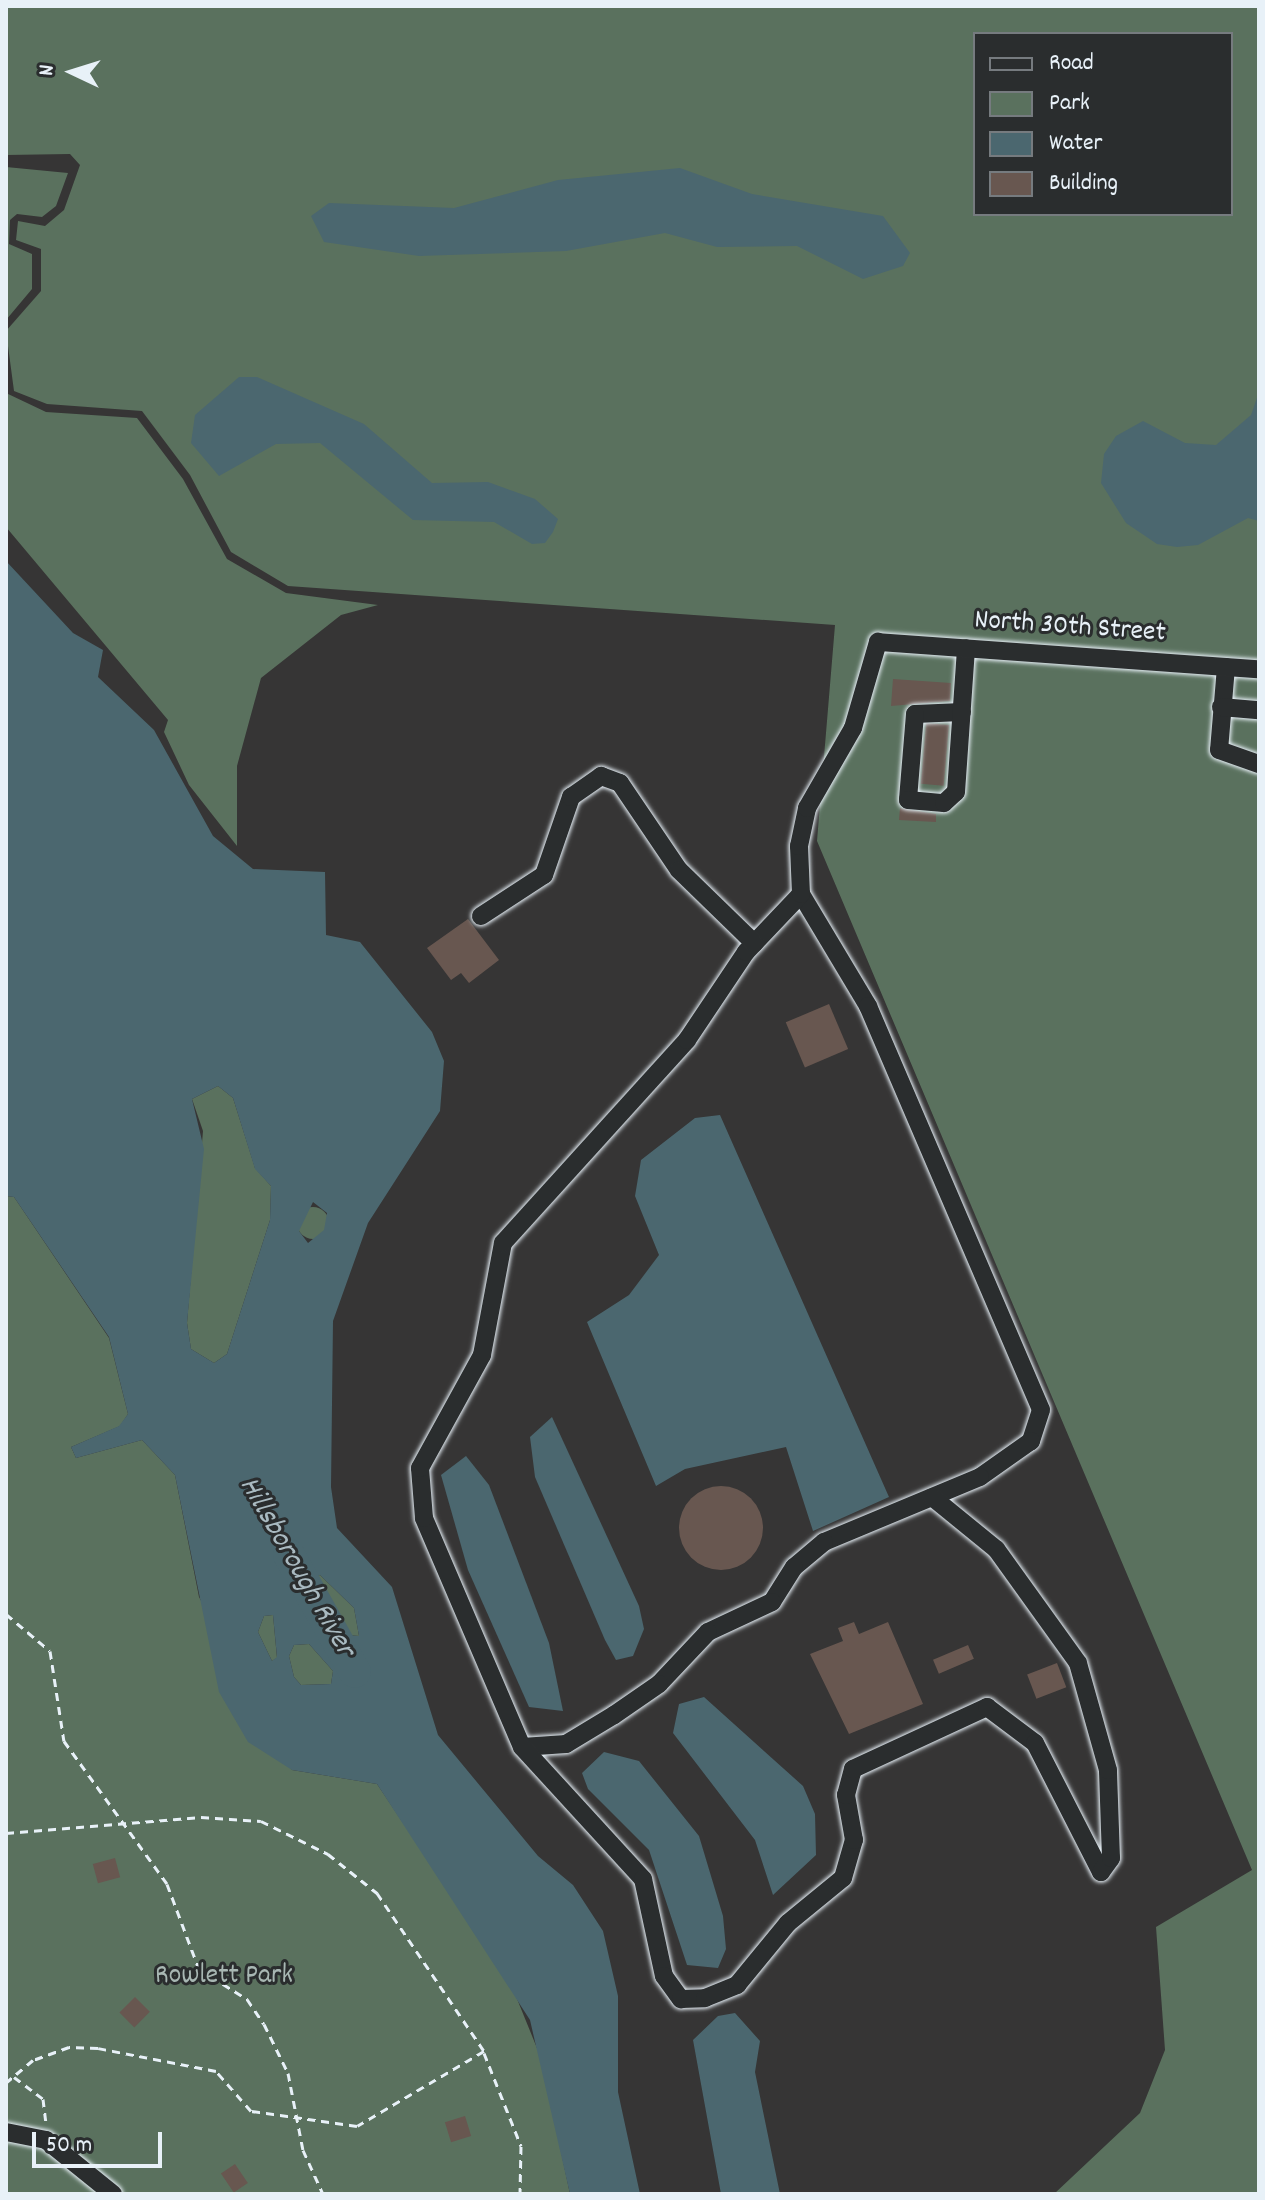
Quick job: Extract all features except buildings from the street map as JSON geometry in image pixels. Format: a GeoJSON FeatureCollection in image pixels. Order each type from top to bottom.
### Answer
{"type":"FeatureCollection","features":[{"type":"Feature","properties":{"kind":"street","name":"North 30th Street"},"geometry":{"type":"LineString","coordinates":[[801,894],[799,846],[807,808],[853,728],[878,642],[1259,669]]}},
{"type":"Feature","properties":{"kind":"street"},"geometry":{"type":"LineString","coordinates":[[962,712],[915,714],[908,800],[953,798],[962,712],[966,648]]}},
{"type":"Feature","properties":{"kind":"street"},"geometry":{"type":"LineString","coordinates":[[1226,667],[1221,707],[1223,757],[1259,764]]}},
{"type":"Feature","properties":{"kind":"street"},"geometry":{"type":"LineString","coordinates":[[1221,707],[1259,710]]}},
{"type":"Feature","properties":{"kind":"street"},"geometry":{"type":"LineString","coordinates":[[481,916],[544,875],[571,797],[601,776],[620,783],[679,870],[754,943]]}},
{"type":"Feature","properties":{"kind":"street"},"geometry":{"type":"LineString","coordinates":[[522,1747],[566,1744],[659,1684],[708,1632],[772,1602],[794,1567],[824,1542],[932,1497],[980,1477],[1031,1441],[1041,1410],[868,1006],[801,894],[754,943],[687,1040],[503,1243],[482,1355],[420,1468],[424,1518],[522,1747],[643,1879],[664,1976],[681,1999],[737,1985],[788,1923],[843,1878],[854,1840],[846,1795],[853,1769],[987,1707],[1035,1743],[1101,1872],[1111,1858],[1108,1770],[1078,1663],[996,1549],[932,1497]]}},
{"type":"Feature","properties":{"kind":"street"},"geometry":{"type":"LineString","coordinates":[[6,2132],[46,2140],[113,2194]]}},
{"type":"Feature","properties":{"kind":"path"},"geometry":{"type":"LineString","coordinates":[[6,1614],[50,1651],[64,1741],[183,1914],[199,1969],[256,2010],[288,2073],[323,2194]]}},
{"type":"Feature","properties":{"kind":"path"},"geometry":{"type":"LineString","coordinates":[[6,1833],[123,1824],[261,1821],[328,1854],[377,1893],[484,2051],[521,2146],[520,2194]]}},
{"type":"Feature","properties":{"kind":"path"},"geometry":{"type":"LineString","coordinates":[[6,2083],[33,2060],[69,2047],[98,2048],[216,2071],[251,2111],[357,2126],[484,2051]]}},
{"type":"Feature","properties":{"kind":"path"},"geometry":{"type":"LineString","coordinates":[[14,2077],[43,2099],[46,2140]]}},
{"type":"Feature","properties":{"kind":"green space"},"geometry":{"type":"Polygon","coordinates":[[[6,6],[1259,6],[1259,2194],[1054,2194],[1140,2113],[1165,2050],[1156,1927],[1252,1870],[817,841],[835,625],[288,586],[231,552],[190,475],[142,411],[47,404],[14,391],[6,331],[41,291],[41,249],[16,240],[18,221],[45,226],[64,210],[80,165],[70,154],[6,155],[6,6]]]}},
{"type":"Feature","properties":{"kind":"green space"},"geometry":{"type":"Polygon","coordinates":[[[6,167],[68,173],[56,206],[42,217],[17,214],[10,220],[9,244],[32,254],[32,289],[6,320],[6,167]]]}},
{"type":"Feature","properties":{"kind":"green space"},"geometry":{"type":"Polygon","coordinates":[[[6,393],[46,412],[137,418],[183,479],[227,559],[286,593],[378,605],[341,615],[261,678],[237,766],[237,846],[189,785],[164,732],[168,720],[6,527],[6,393]]]}},
{"type":"Feature","properties":{"kind":"green space"},"geometry":{"type":"Polygon","coordinates":[[[218,1086],[233,1098],[255,1168],[271,1186],[270,1220],[227,1354],[214,1363],[191,1349],[187,1323],[203,1131],[192,1099],[218,1086]]]}},
{"type":"Feature","properties":{"kind":"green space","name":"Rowlett Park"},"geometry":{"type":"Polygon","coordinates":[[[6,1196],[14,1197],[109,1338],[128,1414],[120,1426],[71,1447],[76,1458],[142,1440],[175,1475],[199,1597],[292,1770],[377,1784],[511,1984],[541,2058],[570,2194],[6,2194],[6,1196]]]}},
{"type":"Feature","properties":{"kind":"green space"},"geometry":{"type":"Polygon","coordinates":[[[313,1207],[324,1212],[329,1223],[324,1234],[313,1239],[302,1234],[297,1223],[302,1212],[313,1207]]]}},
{"type":"Feature","properties":{"kind":"green space"},"geometry":{"type":"Polygon","coordinates":[[[320,1575],[354,1608],[359,1636],[334,1634],[313,1609],[311,1578],[320,1575]]]}},
{"type":"Feature","properties":{"kind":"green space"},"geometry":{"type":"Polygon","coordinates":[[[273,1615],[277,1658],[272,1661],[258,1632],[264,1616],[273,1615]]]}},
{"type":"Feature","properties":{"kind":"green space"},"geometry":{"type":"Polygon","coordinates":[[[309,1644],[333,1671],[331,1684],[301,1685],[294,1677],[289,1656],[294,1645],[309,1644]]]}},
{"type":"Feature","properties":{"kind":"water"},"geometry":{"type":"Polygon","coordinates":[[[680,168],[752,194],[883,216],[910,253],[903,266],[863,279],[797,246],[717,247],[665,233],[566,251],[419,256],[324,242],[311,216],[329,203],[454,208],[558,180],[680,168]]]}},
{"type":"Feature","properties":{"kind":"water"},"geometry":{"type":"Polygon","coordinates":[[[239,377],[257,377],[364,424],[432,483],[488,482],[535,499],[558,519],[553,532],[545,543],[532,544],[494,522],[413,520],[320,443],[276,444],[219,476],[191,443],[195,415],[239,377]]]}},
{"type":"Feature","properties":{"kind":"water"},"geometry":{"type":"Polygon","coordinates":[[[1259,392],[1259,521],[1248,518],[1198,545],[1177,547],[1157,544],[1126,523],[1101,483],[1104,454],[1116,436],[1143,421],[1185,443],[1216,445],[1251,415],[1259,392]]]}},
{"type":"Feature","properties":{"kind":"water"},"geometry":{"type":"Polygon","coordinates":[[[6,561],[73,633],[103,650],[98,677],[154,730],[213,836],[253,869],[325,872],[326,935],[360,942],[432,1032],[444,1061],[440,1111],[368,1223],[333,1321],[331,1487],[337,1528],[392,1587],[438,1735],[538,1856],[573,1885],[603,1931],[618,1996],[618,2092],[640,2194],[570,2194],[530,2020],[377,1784],[292,1770],[248,1742],[219,1692],[175,1475],[142,1440],[76,1458],[71,1447],[119,1426],[128,1414],[109,1337],[14,1197],[6,1196],[6,561]],[[218,1086],[192,1099],[204,1149],[187,1323],[191,1349],[214,1363],[227,1354],[270,1220],[271,1186],[255,1169],[233,1098],[218,1086]],[[313,1202],[299,1231],[308,1243],[324,1230],[327,1213],[313,1202]],[[320,1575],[311,1578],[313,1609],[334,1634],[359,1636],[354,1608],[320,1575]],[[273,1615],[264,1616],[258,1632],[272,1661],[277,1657],[273,1615]],[[309,1644],[294,1645],[289,1656],[294,1677],[301,1685],[331,1684],[333,1671],[309,1644]]]}},
{"type":"Feature","properties":{"kind":"water"},"geometry":{"type":"Polygon","coordinates":[[[720,1115],[889,1497],[813,1531],[786,1447],[685,1469],[656,1486],[587,1322],[629,1295],[659,1255],[635,1196],[641,1160],[695,1118],[720,1115]]]}},
{"type":"Feature","properties":{"kind":"water"},"geometry":{"type":"Polygon","coordinates":[[[552,1417],[639,1606],[644,1629],[633,1656],[616,1660],[605,1640],[535,1477],[530,1437],[552,1417]]]}},
{"type":"Feature","properties":{"kind":"water"},"geometry":{"type":"Polygon","coordinates":[[[466,1456],[489,1485],[549,1643],[563,1711],[529,1707],[468,1570],[441,1475],[466,1456]]]}},
{"type":"Feature","properties":{"kind":"water"},"geometry":{"type":"Polygon","coordinates":[[[704,1697],[803,1786],[815,1814],[816,1855],[773,1895],[755,1840],[673,1733],[679,1704],[704,1697]]]}},
{"type":"Feature","properties":{"kind":"water"},"geometry":{"type":"Polygon","coordinates":[[[604,1752],[639,1761],[699,1836],[723,1916],[726,1949],[718,1968],[687,1965],[649,1850],[588,1789],[582,1773],[604,1752]]]}},
{"type":"Feature","properties":{"kind":"water"},"geometry":{"type":"Polygon","coordinates":[[[735,2013],[760,2041],[755,2072],[780,2194],[721,2194],[693,2040],[718,2016],[735,2013]]]}},
{"type":"Feature","properties":{"kind":"waterway","name":"Hillsborough River"},"geometry":{"type":"LineString","coordinates":[[289,1555],[355,1672]]}}]}
